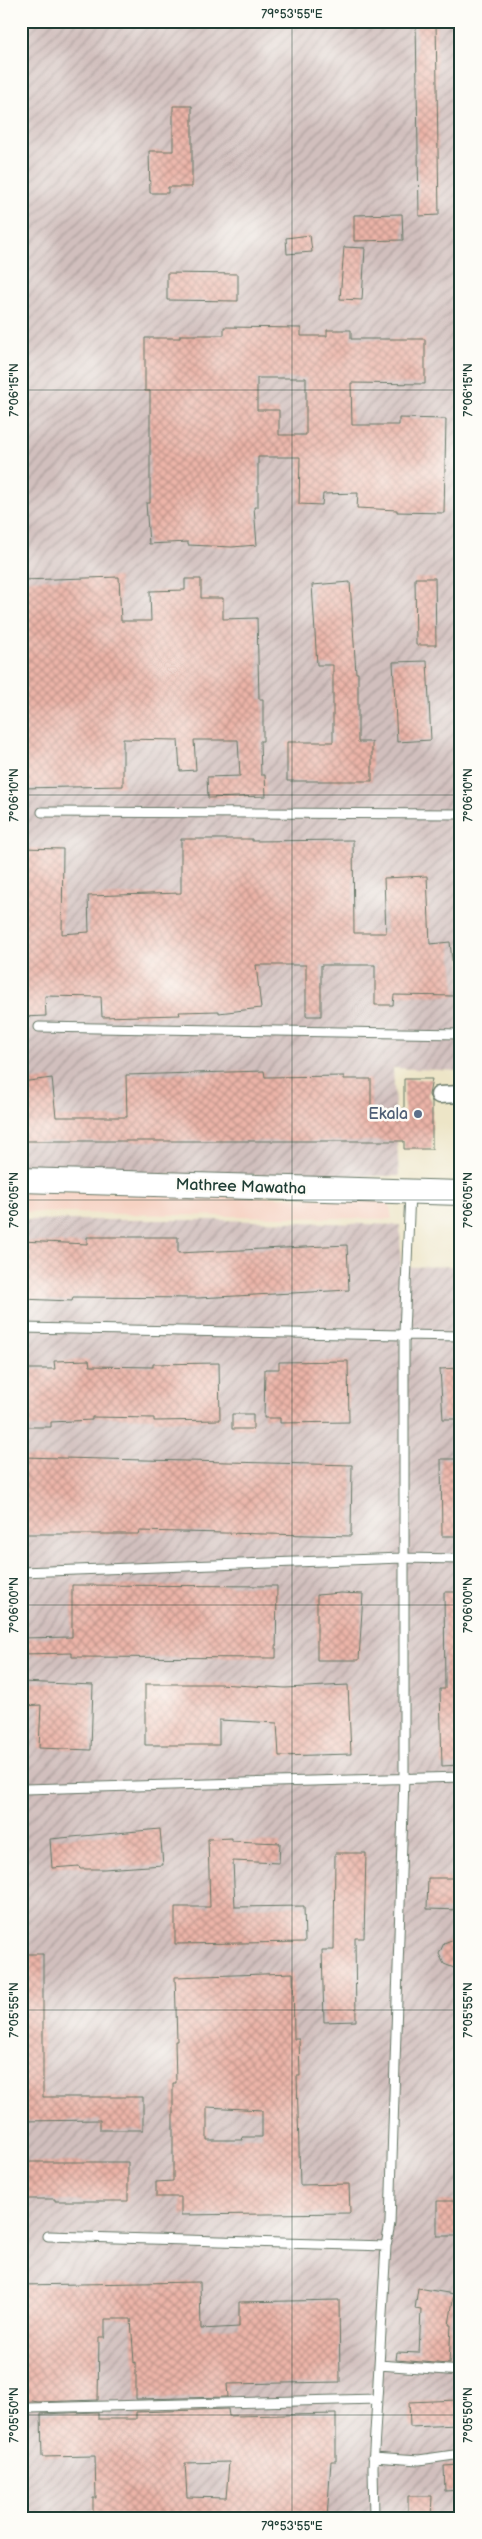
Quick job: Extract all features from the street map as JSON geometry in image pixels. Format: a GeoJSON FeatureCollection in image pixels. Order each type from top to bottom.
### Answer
{"type":"FeatureCollection","features":[{"type":"Feature","properties":{"kind":"street"},"geometry":{"type":"LineString","coordinates":[[439,1095],[461,1094]]}},
{"type":"Feature","properties":{"kind":"street","name":"Mathree Mawatha"},"geometry":{"type":"LineString","coordinates":[[21,1180],[461,1193]]}},
{"type":"Feature","properties":{"kind":"lane"},"geometry":{"type":"LineString","coordinates":[[42,812],[461,814]]}},
{"type":"Feature","properties":{"kind":"lane"},"geometry":{"type":"LineString","coordinates":[[40,1026],[461,1034]]}},
{"type":"Feature","properties":{"kind":"lane"},"geometry":{"type":"LineString","coordinates":[[374,2518],[373,2457],[376,2399],[386,2246],[390,2214],[404,1777],[402,1558],[404,1333],[410,1192]]}},
{"type":"Feature","properties":{"kind":"lane"},"geometry":{"type":"LineString","coordinates":[[21,1328],[404,1333],[461,1336]]}},
{"type":"Feature","properties":{"kind":"lane"},"geometry":{"type":"LineString","coordinates":[[21,1572],[402,1558],[461,1560]]}},
{"type":"Feature","properties":{"kind":"lane"},"geometry":{"type":"LineString","coordinates":[[25,1789],[404,1777],[461,1777]]}},
{"type":"Feature","properties":{"kind":"lane"},"geometry":{"type":"LineString","coordinates":[[48,2236],[386,2246]]}},
{"type":"Feature","properties":{"kind":"lane"},"geometry":{"type":"LineString","coordinates":[[379,2364],[461,2371]]}},
{"type":"Feature","properties":{"kind":"lane"},"geometry":{"type":"LineString","coordinates":[[29,2408],[376,2399]]}},
{"type":"Feature","properties":{"kind":"lane"},"geometry":{"type":"LineString","coordinates":[[373,2457],[419,2460],[461,2454]]}},
{"type":"Feature","properties":{"kind":"shaded area"},"geometry":{"type":"Polygon","coordinates":[[[21,21],[461,21],[461,1071],[393,1068],[399,1176],[21,1174],[21,21]]]}},
{"type":"Feature","properties":{"kind":"shaded area"},"geometry":{"type":"Polygon","coordinates":[[[21,1190],[389,1200],[392,1219],[21,1212],[21,1190]]]}},
{"type":"Feature","properties":{"kind":"shaded area"},"geometry":{"type":"Polygon","coordinates":[[[21,1220],[218,1220],[400,1225],[401,1267],[461,1266],[461,2518],[21,2518],[21,1220]]]}},
{"type":"Feature","properties":{"kind":"building"},"geometry":{"type":"Polygon","coordinates":[[[416,21],[436,21],[439,215],[419,216],[416,21]]]}},
{"type":"Feature","properties":{"kind":"building"},"geometry":{"type":"Polygon","coordinates":[[[173,106],[192,106],[192,187],[168,187],[168,193],[150,193],[149,151],[173,151],[173,106]]]}},
{"type":"Feature","properties":{"kind":"building"},"geometry":{"type":"Polygon","coordinates":[[[402,214],[403,240],[354,241],[354,215],[402,214]]]}},
{"type":"Feature","properties":{"kind":"building"},"geometry":{"type":"Polygon","coordinates":[[[310,235],[312,252],[287,254],[286,238],[310,235]]]}},
{"type":"Feature","properties":{"kind":"building"},"geometry":{"type":"Polygon","coordinates":[[[344,247],[365,248],[362,300],[340,299],[344,247]]]}},
{"type":"Feature","properties":{"kind":"building"},"geometry":{"type":"Polygon","coordinates":[[[167,273],[238,274],[238,301],[167,300],[167,273]]]}},
{"type":"Feature","properties":{"kind":"building"},"geometry":{"type":"Polygon","coordinates":[[[224,327],[301,328],[301,336],[327,336],[327,330],[351,330],[351,339],[425,339],[425,384],[351,383],[352,425],[399,425],[399,418],[446,419],[444,513],[397,512],[397,510],[357,508],[358,493],[323,494],[322,505],[299,504],[300,457],[258,457],[258,507],[254,507],[257,545],[232,547],[188,545],[188,542],[149,544],[146,503],[150,503],[150,391],[145,391],[145,338],[180,338],[180,335],[224,335],[224,327]],[[257,378],[257,410],[279,410],[279,435],[306,435],[306,378],[257,378]]]}},
{"type":"Feature","properties":{"kind":"building"},"geometry":{"type":"Polygon","coordinates":[[[119,577],[121,621],[151,621],[150,591],[185,590],[185,579],[201,579],[201,598],[223,598],[223,619],[257,618],[259,699],[263,699],[263,741],[260,741],[261,775],[265,775],[266,796],[208,798],[207,777],[240,776],[238,740],[194,740],[196,770],[180,771],[178,740],[123,739],[123,786],[21,788],[21,580],[119,577]]]}},
{"type":"Feature","properties":{"kind":"building"},"geometry":{"type":"Polygon","coordinates":[[[415,578],[435,578],[436,645],[416,645],[415,578]]]}},
{"type":"Feature","properties":{"kind":"building"},"geometry":{"type":"Polygon","coordinates":[[[350,582],[356,673],[358,673],[358,742],[372,742],[372,781],[287,781],[287,742],[333,742],[333,665],[317,665],[312,585],[350,582]]]}},
{"type":"Feature","properties":{"kind":"building"},"geometry":{"type":"Polygon","coordinates":[[[427,661],[431,740],[397,742],[393,662],[427,661]]]}},
{"type":"Feature","properties":{"kind":"building"},"geometry":{"type":"Polygon","coordinates":[[[181,839],[252,839],[252,841],[353,840],[354,933],[386,933],[384,878],[427,876],[430,944],[450,942],[456,996],[394,995],[393,1005],[375,1005],[375,965],[321,965],[321,1016],[306,1016],[306,965],[256,965],[261,1008],[219,1013],[219,1011],[179,1012],[180,1015],[102,1017],[101,997],[45,996],[46,1016],[21,1017],[21,848],[63,849],[62,934],[89,932],[88,896],[181,893],[181,839]]]}},
{"type":"Feature","properties":{"kind":"building"},"geometry":{"type":"Polygon","coordinates":[[[264,1071],[265,1077],[344,1076],[344,1079],[371,1079],[371,1117],[404,1117],[404,1079],[432,1079],[429,1095],[432,1102],[432,1149],[404,1149],[404,1141],[21,1141],[21,1082],[52,1078],[56,1117],[127,1117],[126,1075],[264,1071]]]}},
{"type":"Feature","properties":{"kind":"building"},"geometry":{"type":"Polygon","coordinates":[[[87,1237],[178,1237],[178,1253],[347,1245],[349,1290],[198,1298],[73,1297],[72,1301],[21,1299],[21,1241],[87,1244],[87,1237]]]}},
{"type":"Feature","properties":{"kind":"building"},"geometry":{"type":"Polygon","coordinates":[[[89,1360],[90,1366],[153,1367],[153,1364],[219,1363],[220,1420],[154,1421],[154,1418],[92,1417],[92,1420],[51,1422],[51,1427],[21,1427],[21,1369],[55,1369],[54,1361],[89,1360]]]}},
{"type":"Feature","properties":{"kind":"building"},"geometry":{"type":"Polygon","coordinates":[[[348,1361],[349,1422],[280,1423],[280,1418],[264,1418],[265,1369],[279,1369],[279,1362],[348,1361]]]}},
{"type":"Feature","properties":{"kind":"building"},"geometry":{"type":"Polygon","coordinates":[[[461,1368],[461,1419],[443,1419],[440,1369],[461,1368]]]}},
{"type":"Feature","properties":{"kind":"building"},"geometry":{"type":"Polygon","coordinates":[[[232,1414],[253,1414],[253,1429],[232,1429],[232,1414]]]}},
{"type":"Feature","properties":{"kind":"building"},"geometry":{"type":"Polygon","coordinates":[[[21,1457],[352,1465],[351,1536],[139,1531],[138,1534],[21,1534],[21,1457]]]}},
{"type":"Feature","properties":{"kind":"building"},"geometry":{"type":"Polygon","coordinates":[[[441,1459],[461,1459],[461,1536],[442,1536],[441,1459]]]}},
{"type":"Feature","properties":{"kind":"building"},"geometry":{"type":"Polygon","coordinates":[[[72,1585],[277,1586],[276,1658],[72,1657],[72,1653],[21,1654],[21,1638],[72,1637],[72,1585]]]}},
{"type":"Feature","properties":{"kind":"building"},"geometry":{"type":"Polygon","coordinates":[[[444,1592],[461,1592],[461,1765],[442,1766],[440,1689],[445,1689],[444,1592]]]}},
{"type":"Feature","properties":{"kind":"building"},"geometry":{"type":"Polygon","coordinates":[[[363,1594],[359,1660],[317,1660],[317,1595],[363,1594]]]}},
{"type":"Feature","properties":{"kind":"building"},"geometry":{"type":"Polygon","coordinates":[[[21,1682],[93,1685],[91,1750],[39,1748],[41,1705],[21,1706],[21,1682]]]}},
{"type":"Feature","properties":{"kind":"building"},"geometry":{"type":"Polygon","coordinates":[[[145,1684],[219,1684],[285,1688],[348,1685],[351,1754],[279,1756],[277,1723],[219,1720],[219,1745],[145,1745],[145,1684]]]}},
{"type":"Feature","properties":{"kind":"building"},"geometry":{"type":"Polygon","coordinates":[[[160,1829],[163,1865],[104,1869],[80,1869],[79,1866],[52,1868],[50,1839],[160,1829]]]}},
{"type":"Feature","properties":{"kind":"building"},"geometry":{"type":"Polygon","coordinates":[[[232,1838],[232,1841],[280,1843],[279,1863],[233,1861],[235,1907],[304,1906],[305,1942],[175,1944],[175,1907],[210,1907],[208,1839],[232,1838]]]}},
{"type":"Feature","properties":{"kind":"building"},"geometry":{"type":"Polygon","coordinates":[[[335,1853],[366,1853],[364,1938],[355,1938],[356,2021],[324,2022],[322,1950],[334,1950],[335,1853]]]}},
{"type":"Feature","properties":{"kind":"building"},"geometry":{"type":"Polygon","coordinates":[[[428,1878],[461,1878],[461,1910],[427,1909],[428,1878]]]}},
{"type":"Feature","properties":{"kind":"building"},"geometry":{"type":"Polygon","coordinates":[[[454,1939],[461,1940],[461,1967],[454,1968],[444,1964],[439,1954],[444,1943],[454,1939]]]}},
{"type":"Feature","properties":{"kind":"building"},"geometry":{"type":"Polygon","coordinates":[[[21,1954],[43,1954],[43,2097],[143,2097],[143,2130],[100,2130],[100,2120],[21,2121],[21,1954]]]}},
{"type":"Feature","properties":{"kind":"building"},"geometry":{"type":"Polygon","coordinates":[[[293,1973],[294,2039],[299,2039],[300,2076],[297,2076],[300,2185],[349,2184],[350,2213],[181,2215],[181,2197],[156,2197],[156,2182],[173,2181],[173,2083],[176,2083],[175,2041],[177,2041],[175,1977],[293,1973]],[[207,2107],[207,2140],[243,2140],[242,2137],[262,2137],[262,2110],[207,2107]]]}},
{"type":"Feature","properties":{"kind":"building"},"geometry":{"type":"Polygon","coordinates":[[[21,2162],[128,2162],[128,2201],[26,2199],[26,2194],[21,2194],[21,2162]]]}},
{"type":"Feature","properties":{"kind":"building"},"geometry":{"type":"Polygon","coordinates":[[[437,2201],[461,2201],[461,2236],[437,2236],[437,2201]]]}},
{"type":"Feature","properties":{"kind":"building"},"geometry":{"type":"Polygon","coordinates":[[[200,2282],[201,2329],[239,2327],[239,2302],[339,2300],[340,2382],[227,2384],[228,2397],[136,2399],[136,2362],[134,2363],[131,2319],[105,2319],[105,2337],[99,2337],[98,2400],[38,2402],[21,2399],[21,2285],[200,2282]]]}},
{"type":"Feature","properties":{"kind":"building"},"geometry":{"type":"Polygon","coordinates":[[[418,2288],[454,2294],[449,2325],[451,2325],[449,2364],[396,2360],[397,2352],[419,2353],[421,2310],[415,2309],[418,2288]]]}},
{"type":"Feature","properties":{"kind":"building"},"geometry":{"type":"Polygon","coordinates":[[[457,2400],[458,2425],[410,2427],[409,2402],[457,2400]]]}},
{"type":"Feature","properties":{"kind":"building"},"geometry":{"type":"Polygon","coordinates":[[[228,2409],[229,2416],[336,2414],[336,2461],[331,2461],[327,2518],[165,2518],[165,2516],[93,2514],[93,2498],[96,2498],[95,2456],[42,2457],[41,2414],[98,2412],[98,2419],[136,2419],[136,2412],[228,2409]],[[229,2462],[185,2463],[187,2497],[226,2498],[229,2462]]]}},
{"type":"Feature","properties":{"kind":"building"},"geometry":{"type":"Polygon","coordinates":[[[461,2465],[461,2490],[445,2491],[444,2466],[461,2465]]]}},
{"type":"Feature","properties":{"kind":"building"},"geometry":{"type":"Polygon","coordinates":[[[408,2496],[432,2496],[431,2518],[408,2518],[408,2496]]]}},
{"type":"Feature","properties":{"kind":"place","name":"Ekala"},"geometry":{"type":"Point","coordinates":[418,1114]}}]}
